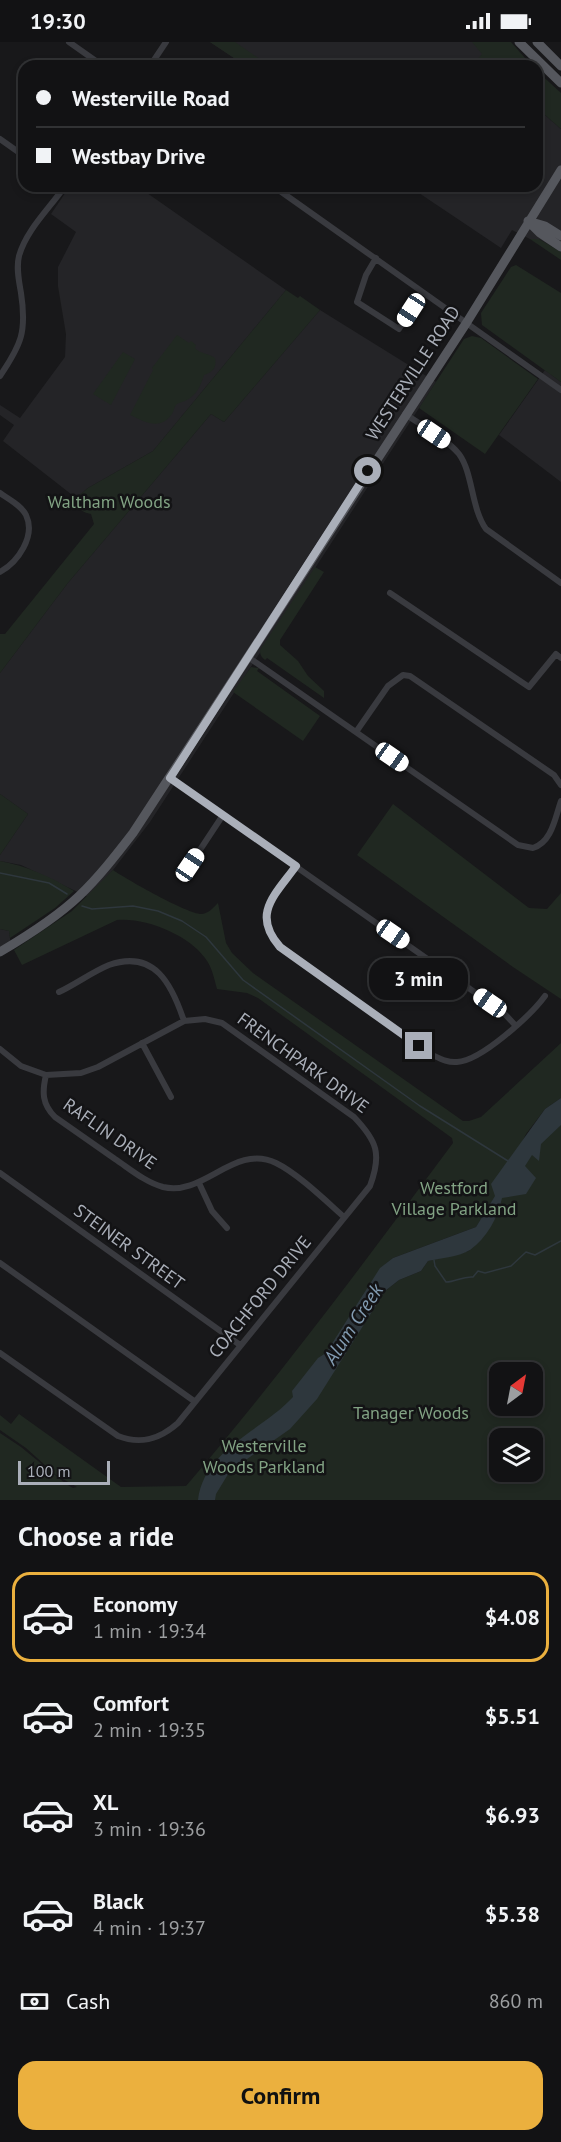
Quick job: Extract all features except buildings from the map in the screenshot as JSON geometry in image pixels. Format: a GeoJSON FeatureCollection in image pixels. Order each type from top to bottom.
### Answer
{"type":"FeatureCollection","features":[{"type":"Feature","properties":{"kind":"main road"},"geometry":{"type":"LineString","coordinates":[[519,42],[536,60]]}},
{"type":"Feature","properties":{"kind":"main road"},"geometry":{"type":"LineString","coordinates":[[537,42],[561,66]]}},
{"type":"Feature","properties":{"kind":"main road"},"geometry":{"type":"LineString","coordinates":[[543,67],[561,83]]}},
{"type":"Feature","properties":{"kind":"main road","name":"WESTERVILLE ROAD"},"geometry":{"type":"LineString","coordinates":[[0,952],[47,922],[78,897],[103,871],[133,833],[466,322],[561,170]]}},
{"type":"Feature","properties":{"kind":"main road"},"geometry":{"type":"LineString","coordinates":[[528,221],[545,226],[561,236]]}},
{"type":"Feature","properties":{"kind":"main road"},"geometry":{"type":"LineString","coordinates":[[528,221],[540,233],[561,247]]}},
{"type":"Feature","properties":{"kind":"street"},"geometry":{"type":"LineString","coordinates":[[69,42],[95,60]]}},
{"type":"Feature","properties":{"kind":"street"},"geometry":{"type":"LineString","coordinates":[[154,60],[166,42]]}},
{"type":"Feature","properties":{"kind":"street"},"geometry":{"type":"LineString","coordinates":[[0,139],[18,152]]}},
{"type":"Feature","properties":{"kind":"street"},"geometry":{"type":"LineString","coordinates":[[0,376],[16,353],[22,335],[24,318],[18,277],[19,258],[27,239],[61,192]]}},
{"type":"Feature","properties":{"kind":"street"},"geometry":{"type":"LineString","coordinates":[[282,192],[561,390]]}},
{"type":"Feature","properties":{"kind":"street"},"geometry":{"type":"LineString","coordinates":[[376,258],[366,275],[357,302],[399,329],[411,310]]}},
{"type":"Feature","properties":{"kind":"street"},"geometry":{"type":"LineString","coordinates":[[405,414],[459,454],[464,463],[478,516],[486,529],[561,583]]}},
{"type":"Feature","properties":{"kind":"street"},"geometry":{"type":"LineString","coordinates":[[0,493],[22,509],[27,516],[28,526],[28,534],[19,554],[0,572]]}},
{"type":"Feature","properties":{"kind":"street"},"geometry":{"type":"LineString","coordinates":[[390,593],[529,687],[556,654],[561,658]]}},
{"type":"Feature","properties":{"kind":"street"},"geometry":{"type":"LineString","coordinates":[[248,657],[518,844],[533,848],[544,842],[550,834],[561,801]]}},
{"type":"Feature","properties":{"kind":"street"},"geometry":{"type":"LineString","coordinates":[[356,732],[388,686],[403,675],[417,680],[554,775],[561,785]]}},
{"type":"Feature","properties":{"kind":"street"},"geometry":{"type":"LineString","coordinates":[[170,778],[496,1007],[515,1025]]}},
{"type":"Feature","properties":{"kind":"street"},"geometry":{"type":"LineString","coordinates":[[190,865],[223,815]]}},
{"type":"Feature","properties":{"kind":"street"},"geometry":{"type":"LineString","coordinates":[[296,866],[270,902],[266,918],[270,934],[280,947],[430,1054],[443,1060],[458,1062],[480,1054],[535,1010],[545,996]]}},
{"type":"Feature","properties":{"kind":"street"},"geometry":{"type":"LineString","coordinates":[[59,992],[110,965],[135,961],[159,971],[174,993],[184,1021]]}},
{"type":"Feature","properties":{"kind":"street","name":"FRENCHPARK DRIVE"},"geometry":{"type":"LineString","coordinates":[[0,1049],[21,1066],[46,1075],[81,1073],[98,1067],[184,1021],[205,1019],[222,1023],[354,1117],[369,1132],[377,1152]]}},
{"type":"Feature","properties":{"kind":"street"},"geometry":{"type":"LineString","coordinates":[[142,1043],[171,1097]]}},
{"type":"Feature","properties":{"kind":"street","name":"RAFLIN DRIVE"},"geometry":{"type":"LineString","coordinates":[[46,1075],[43,1087],[48,1109],[143,1178],[164,1187],[187,1186],[199,1183],[236,1162],[266,1160],[293,1174],[344,1217]]}},
{"type":"Feature","properties":{"kind":"street","name":"COACHFORD DRIVE"},"geometry":{"type":"LineString","coordinates":[[0,1353],[110,1431],[126,1439],[141,1441],[155,1438],[171,1429],[370,1186],[376,1169],[377,1152]]}},
{"type":"Feature","properties":{"kind":"street","name":"STEINER STREET"},"geometry":{"type":"LineString","coordinates":[[0,1173],[240,1345]]}},
{"type":"Feature","properties":{"kind":"street"},"geometry":{"type":"LineString","coordinates":[[199,1183],[212,1211],[227,1228]]}},
{"type":"Feature","properties":{"kind":"street"},"geometry":{"type":"LineString","coordinates":[[0,1263],[194,1401]]}},
{"type":"Feature","properties":{"kind":"shaded area"},"geometry":{"type":"Polygon","coordinates":[[[210,42],[511,42],[498,60],[237,60],[210,42]]]}},
{"type":"Feature","properties":{"kind":"shaded area"},"geometry":{"type":"Polygon","coordinates":[[[543,113],[561,129],[561,252],[539,239],[530,239],[512,230],[501,248],[417,192],[543,192],[543,113]]]}},
{"type":"Feature","properties":{"kind":"shaded area"},"geometry":{"type":"Polygon","coordinates":[[[66,192],[146,192],[286,290],[153,451],[88,488],[76,498],[3,441],[14,425],[0,415],[0,405],[20,418],[65,357],[66,334],[58,286],[58,267],[76,232],[51,214],[66,192]]]}},
{"type":"Feature","properties":{"kind":"shaded area"},"geometry":{"type":"Polygon","coordinates":[[[320,310],[436,382],[150,822],[113,870],[88,897],[21,865],[0,861],[0,855],[28,814],[0,794],[0,673],[67,584],[211,414],[224,422],[320,310]]]}},
{"type":"Feature","properties":{"kind":"shaded area"},"geometry":{"type":"Polygon","coordinates":[[[545,370],[561,382],[561,482],[499,435],[545,370]]]}},
{"type":"Feature","properties":{"kind":"shaded area"},"geometry":{"type":"Polygon","coordinates":[[[0,929],[9,931],[11,945],[0,951],[0,929]]]}},
{"type":"Feature","properties":{"kind":"green space"},"geometry":{"type":"Polygon","coordinates":[[[210,42],[235,42],[261,60],[237,60],[210,42]]]}},
{"type":"Feature","properties":{"kind":"green space"},"geometry":{"type":"Polygon","coordinates":[[[472,42],[511,42],[527,60],[477,60],[482,54],[472,42]]]}},
{"type":"Feature","properties":{"kind":"green space"},"geometry":{"type":"Polygon","coordinates":[[[543,76],[561,93],[561,129],[543,113],[543,76]]]}},
{"type":"Feature","properties":{"kind":"green space"},"geometry":{"type":"Polygon","coordinates":[[[530,239],[539,239],[561,252],[561,260],[530,239]]]}},
{"type":"Feature","properties":{"kind":"green space"},"geometry":{"type":"Polygon","coordinates":[[[516,265],[561,293],[561,382],[482,325],[481,313],[511,267],[516,265]]]}},
{"type":"Feature","properties":{"kind":"green space","name":"Waltham Woods"},"geometry":{"type":"Polygon","coordinates":[[[286,290],[298,298],[300,296],[320,310],[224,422],[211,414],[67,584],[0,673],[0,634],[5,634],[94,524],[91,514],[80,509],[76,498],[88,488],[153,451],[286,290]]]}},
{"type":"Feature","properties":{"kind":"green space"},"geometry":{"type":"Polygon","coordinates":[[[177,335],[189,343],[191,341],[199,351],[215,358],[214,369],[204,375],[195,393],[189,399],[176,405],[172,414],[162,422],[152,424],[130,415],[152,368],[177,335]]]}},
{"type":"Feature","properties":{"kind":"green space"},"geometry":{"type":"Polygon","coordinates":[[[472,336],[481,338],[538,379],[485,454],[419,408],[464,339],[472,336]]]}},
{"type":"Feature","properties":{"kind":"green space"},"geometry":{"type":"Polygon","coordinates":[[[123,352],[135,359],[111,405],[93,394],[123,352]]]}},
{"type":"Feature","properties":{"kind":"green space"},"geometry":{"type":"Polygon","coordinates":[[[315,567],[324,572],[280,640],[280,645],[298,661],[308,676],[324,691],[324,698],[267,658],[265,660],[260,651],[315,567]]]}},
{"type":"Feature","properties":{"kind":"green space"},"geometry":{"type":"Polygon","coordinates":[[[251,667],[259,668],[257,671],[320,716],[303,741],[233,692],[251,667]]]}},
{"type":"Feature","properties":{"kind":"green space"},"geometry":{"type":"Polygon","coordinates":[[[0,794],[28,814],[0,855],[0,794]]]}},
{"type":"Feature","properties":{"kind":"green space"},"geometry":{"type":"Polygon","coordinates":[[[393,804],[529,908],[547,909],[561,893],[561,999],[357,855],[393,804]]]}},
{"type":"Feature","properties":{"kind":"green space"},"geometry":{"type":"Polygon","coordinates":[[[0,861],[38,873],[74,891],[55,908],[10,938],[9,931],[0,929],[0,861]]]}},
{"type":"Feature","properties":{"kind":"green space"},"geometry":{"type":"Polygon","coordinates":[[[113,870],[157,896],[195,913],[207,912],[218,903],[226,943],[232,953],[253,973],[463,1121],[481,1117],[561,1043],[561,1098],[545,1109],[526,1134],[496,1196],[476,1227],[393,1258],[381,1268],[385,1291],[399,1280],[421,1271],[428,1261],[469,1251],[489,1212],[561,1113],[561,1500],[0,1500],[0,1433],[66,1484],[73,1488],[77,1487],[56,1475],[26,1448],[0,1430],[0,1415],[11,1424],[19,1414],[121,1487],[186,1486],[356,1274],[453,1143],[452,1138],[258,998],[247,993],[217,989],[205,958],[188,942],[166,929],[140,921],[117,920],[22,965],[14,950],[72,911],[113,870]]]}},
{"type":"Feature","properties":{"kind":"water","name":"Alum Creek"},"geometry":{"type":"Polygon","coordinates":[[[561,1098],[561,1125],[541,1144],[539,1161],[532,1155],[525,1166],[536,1178],[526,1194],[502,1198],[491,1227],[470,1250],[455,1256],[428,1261],[421,1271],[399,1280],[385,1291],[317,1399],[290,1429],[230,1471],[216,1494],[215,1500],[198,1500],[203,1482],[211,1467],[236,1442],[293,1397],[292,1391],[318,1358],[326,1353],[380,1268],[393,1258],[476,1227],[495,1196],[491,1184],[545,1109],[561,1098]]]}},
{"type":"Feature","properties":{"kind":"waterway"},"geometry":{"type":"LineString","coordinates":[[0,873],[49,883],[67,894]]}},
{"type":"Feature","properties":{"kind":"waterway"},"geometry":{"type":"LineString","coordinates":[[82,906],[92,909],[133,906],[158,911],[182,921],[206,937],[243,980],[420,1106],[508,1161]]}},
{"type":"Feature","properties":{"kind":"waterway"},"geometry":{"type":"LineString","coordinates":[[434,1260],[435,1266],[446,1282],[450,1282],[473,1277],[478,1271],[485,1273],[511,1266],[526,1252],[535,1255],[561,1241]]}},
{"type":"Feature","properties":{"kind":"route"},"geometry":{"type":"LineString","coordinates":[[368,471],[170,778],[296,866],[270,902],[266,918],[270,934],[280,947],[419,1046]]}},
{"type":"Feature","properties":{"kind":"park label","name":"Westford Village Parkland"},"geometry":{"type":"Point","coordinates":[454,1198]}},
{"type":"Feature","properties":{"kind":"park label","name":"Tanager Woods"},"geometry":{"type":"Point","coordinates":[411,1413]}},
{"type":"Feature","properties":{"kind":"park label","name":"Westerville Woods Parkland"},"geometry":{"type":"Point","coordinates":[264,1456]}}]}
